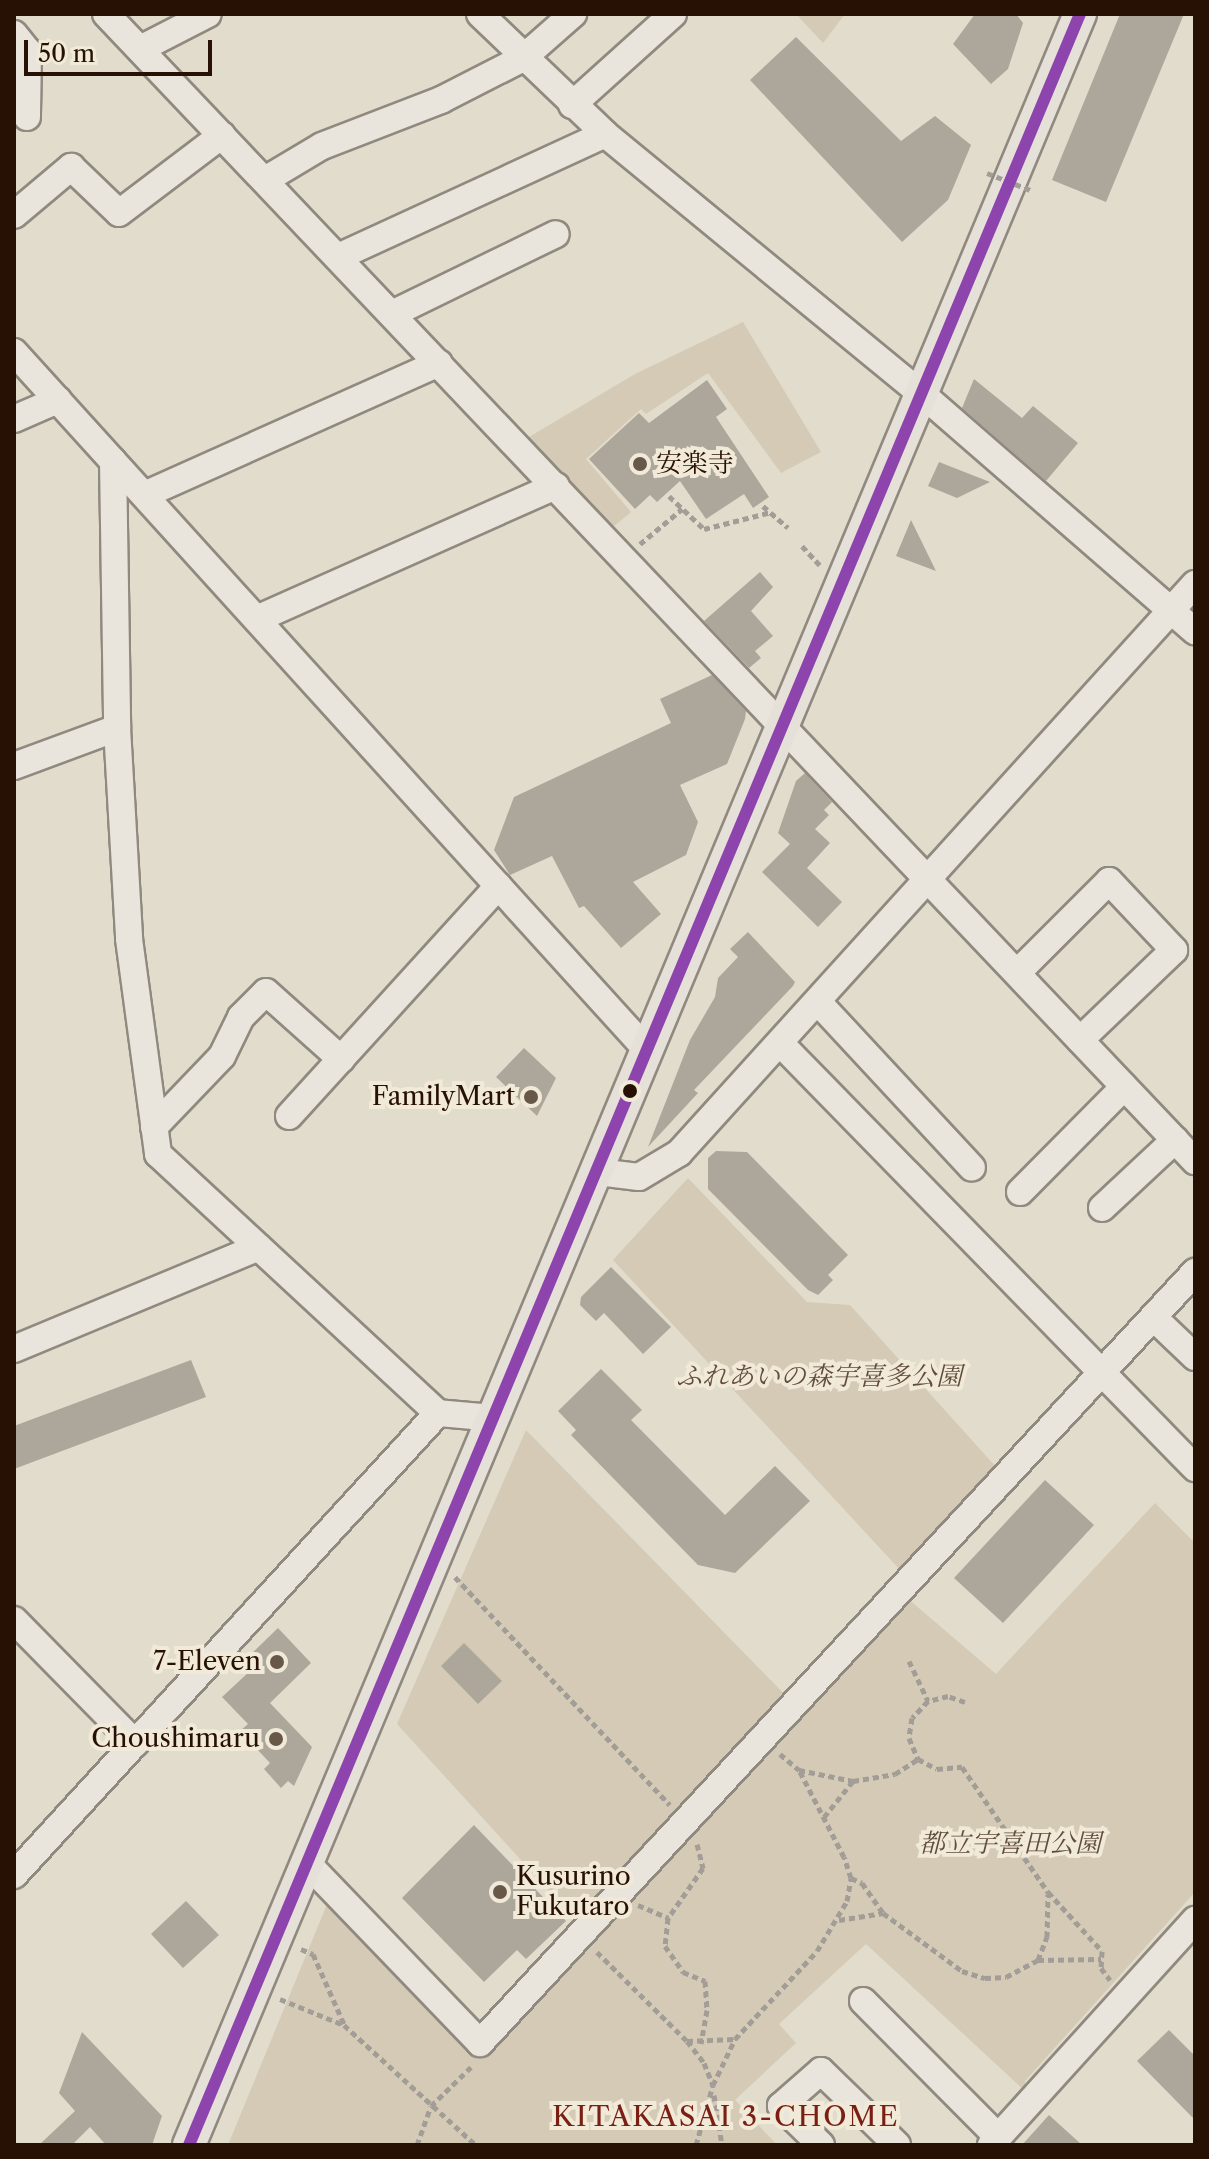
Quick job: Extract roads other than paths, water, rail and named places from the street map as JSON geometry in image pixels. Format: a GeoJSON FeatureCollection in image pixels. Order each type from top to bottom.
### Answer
{"type":"FeatureCollection","features":[{"type":"Feature","properties":{"kind":"main road"},"geometry":{"type":"LineString","coordinates":[[189,2145],[1080,14]]}},
{"type":"Feature","properties":{"kind":"street"},"geometry":{"type":"LineString","coordinates":[[106,14],[1195,1161]]}},
{"type":"Feature","properties":{"kind":"street"},"geometry":{"type":"LineString","coordinates":[[140,49],[208,14]]}},
{"type":"Feature","properties":{"kind":"street"},"geometry":{"type":"LineString","coordinates":[[480,14],[605,134],[922,394],[1195,631]]}},
{"type":"Feature","properties":{"kind":"street"},"geometry":{"type":"LineString","coordinates":[[265,180],[322,146],[441,100],[523,58],[573,14]]}},
{"type":"Feature","properties":{"kind":"street"},"geometry":{"type":"LineString","coordinates":[[572,105],[673,14]]}},
{"type":"Feature","properties":{"kind":"street"},"geometry":{"type":"LineString","coordinates":[[14,34],[28,51],[27,117]]}},
{"type":"Feature","properties":{"kind":"street"},"geometry":{"type":"LineString","coordinates":[[338,257],[605,134]]}},
{"type":"Feature","properties":{"kind":"street"},"geometry":{"type":"LineString","coordinates":[[14,215],[71,167],[119,213],[222,135]]}},
{"type":"Feature","properties":{"kind":"street"},"geometry":{"type":"LineString","coordinates":[[392,314],[556,234]]}},
{"type":"Feature","properties":{"kind":"street"},"geometry":{"type":"LineString","coordinates":[[14,352],[259,618],[647,1050]]}},
{"type":"Feature","properties":{"kind":"street"},"geometry":{"type":"LineString","coordinates":[[144,495],[439,363]]}},
{"type":"Feature","properties":{"kind":"street"},"geometry":{"type":"LineString","coordinates":[[14,419],[58,400]]}},
{"type":"Feature","properties":{"kind":"street"},"geometry":{"type":"LineString","coordinates":[[113,461],[117,728],[129,939],[158,1154],[438,1413],[494,1418]]}},
{"type":"Feature","properties":{"kind":"street"},"geometry":{"type":"LineString","coordinates":[[259,618],[556,486]]}},
{"type":"Feature","properties":{"kind":"street"},"geometry":{"type":"LineString","coordinates":[[598,1172],[626,1177],[656,1170],[679,1153],[1195,584]]}},
{"type":"Feature","properties":{"kind":"street"},"geometry":{"type":"LineString","coordinates":[[14,766],[117,728]]}},
{"type":"Feature","properties":{"kind":"street"},"geometry":{"type":"LineString","coordinates":[[1017,973],[1109,881],[1174,950],[1080,1040]]}},
{"type":"Feature","properties":{"kind":"street"},"geometry":{"type":"LineString","coordinates":[[289,1116],[498,886]]}},
{"type":"Feature","properties":{"kind":"street"},"geometry":{"type":"LineString","coordinates":[[154,1127],[222,1056],[241,1017],[266,992],[341,1059]]}},
{"type":"Feature","properties":{"kind":"street"},"geometry":{"type":"LineString","coordinates":[[818,1002],[972,1168]]}},
{"type":"Feature","properties":{"kind":"street"},"geometry":{"type":"LineString","coordinates":[[781,1044],[1195,1468]]}},
{"type":"Feature","properties":{"kind":"street"},"geometry":{"type":"LineString","coordinates":[[1020,1192],[1124,1087]]}},
{"type":"Feature","properties":{"kind":"street"},"geometry":{"type":"LineString","coordinates":[[1102,1208],[1175,1140]]}},
{"type":"Feature","properties":{"kind":"street"},"geometry":{"type":"LineString","coordinates":[[14,1349],[259,1247]]}},
{"type":"Feature","properties":{"kind":"street"},"geometry":{"type":"LineString","coordinates":[[306,1862],[480,2043],[1195,1272]]}},
{"type":"Feature","properties":{"kind":"street"},"geometry":{"type":"LineString","coordinates":[[1153,1317],[1195,1357]]}},
{"type":"Feature","properties":{"kind":"street"},"geometry":{"type":"LineString","coordinates":[[14,1875],[438,1413]]}},
{"type":"Feature","properties":{"kind":"street"},"geometry":{"type":"LineString","coordinates":[[14,1620],[135,1743]]}},
{"type":"Feature","properties":{"kind":"street"},"geometry":{"type":"LineString","coordinates":[[863,2001],[994,2141],[1195,1920]]}},
{"type":"Feature","properties":{"kind":"street"},"geometry":{"type":"LineString","coordinates":[[821,2145],[781,2106],[821,2071],[897,2145]]}},
{"type":"Feature","properties":{"kind":"place","name":"安楽寺"},"geometry":{"type":"Point","coordinates":[640,464]}},
{"type":"Feature","properties":{"kind":"place","name":"FamilyMart"},"geometry":{"type":"Point","coordinates":[531,1097]}},
{"type":"Feature","properties":{"kind":"place","name":"7-Eleven"},"geometry":{"type":"Point","coordinates":[277,1662]}},
{"type":"Feature","properties":{"kind":"place","name":"Choushimaru"},"geometry":{"type":"Point","coordinates":[276,1739]}},
{"type":"Feature","properties":{"kind":"place","name":"Kusurino Fukutaro"},"geometry":{"type":"Point","coordinates":[500,1892]}},
{"type":"Feature","properties":{"kind":"district","name":"KITAKASAI 3-CHOME"},"geometry":{"type":"Point","coordinates":[726,2116]}},
{"type":"Feature","properties":{"kind":"park label","name":"ふれあいの森宇喜多公園"},"geometry":{"type":"Point","coordinates":[819,1377]}},
{"type":"Feature","properties":{"kind":"park label","name":"都立宇喜田公園"},"geometry":{"type":"Point","coordinates":[1010,1844]}}]}
